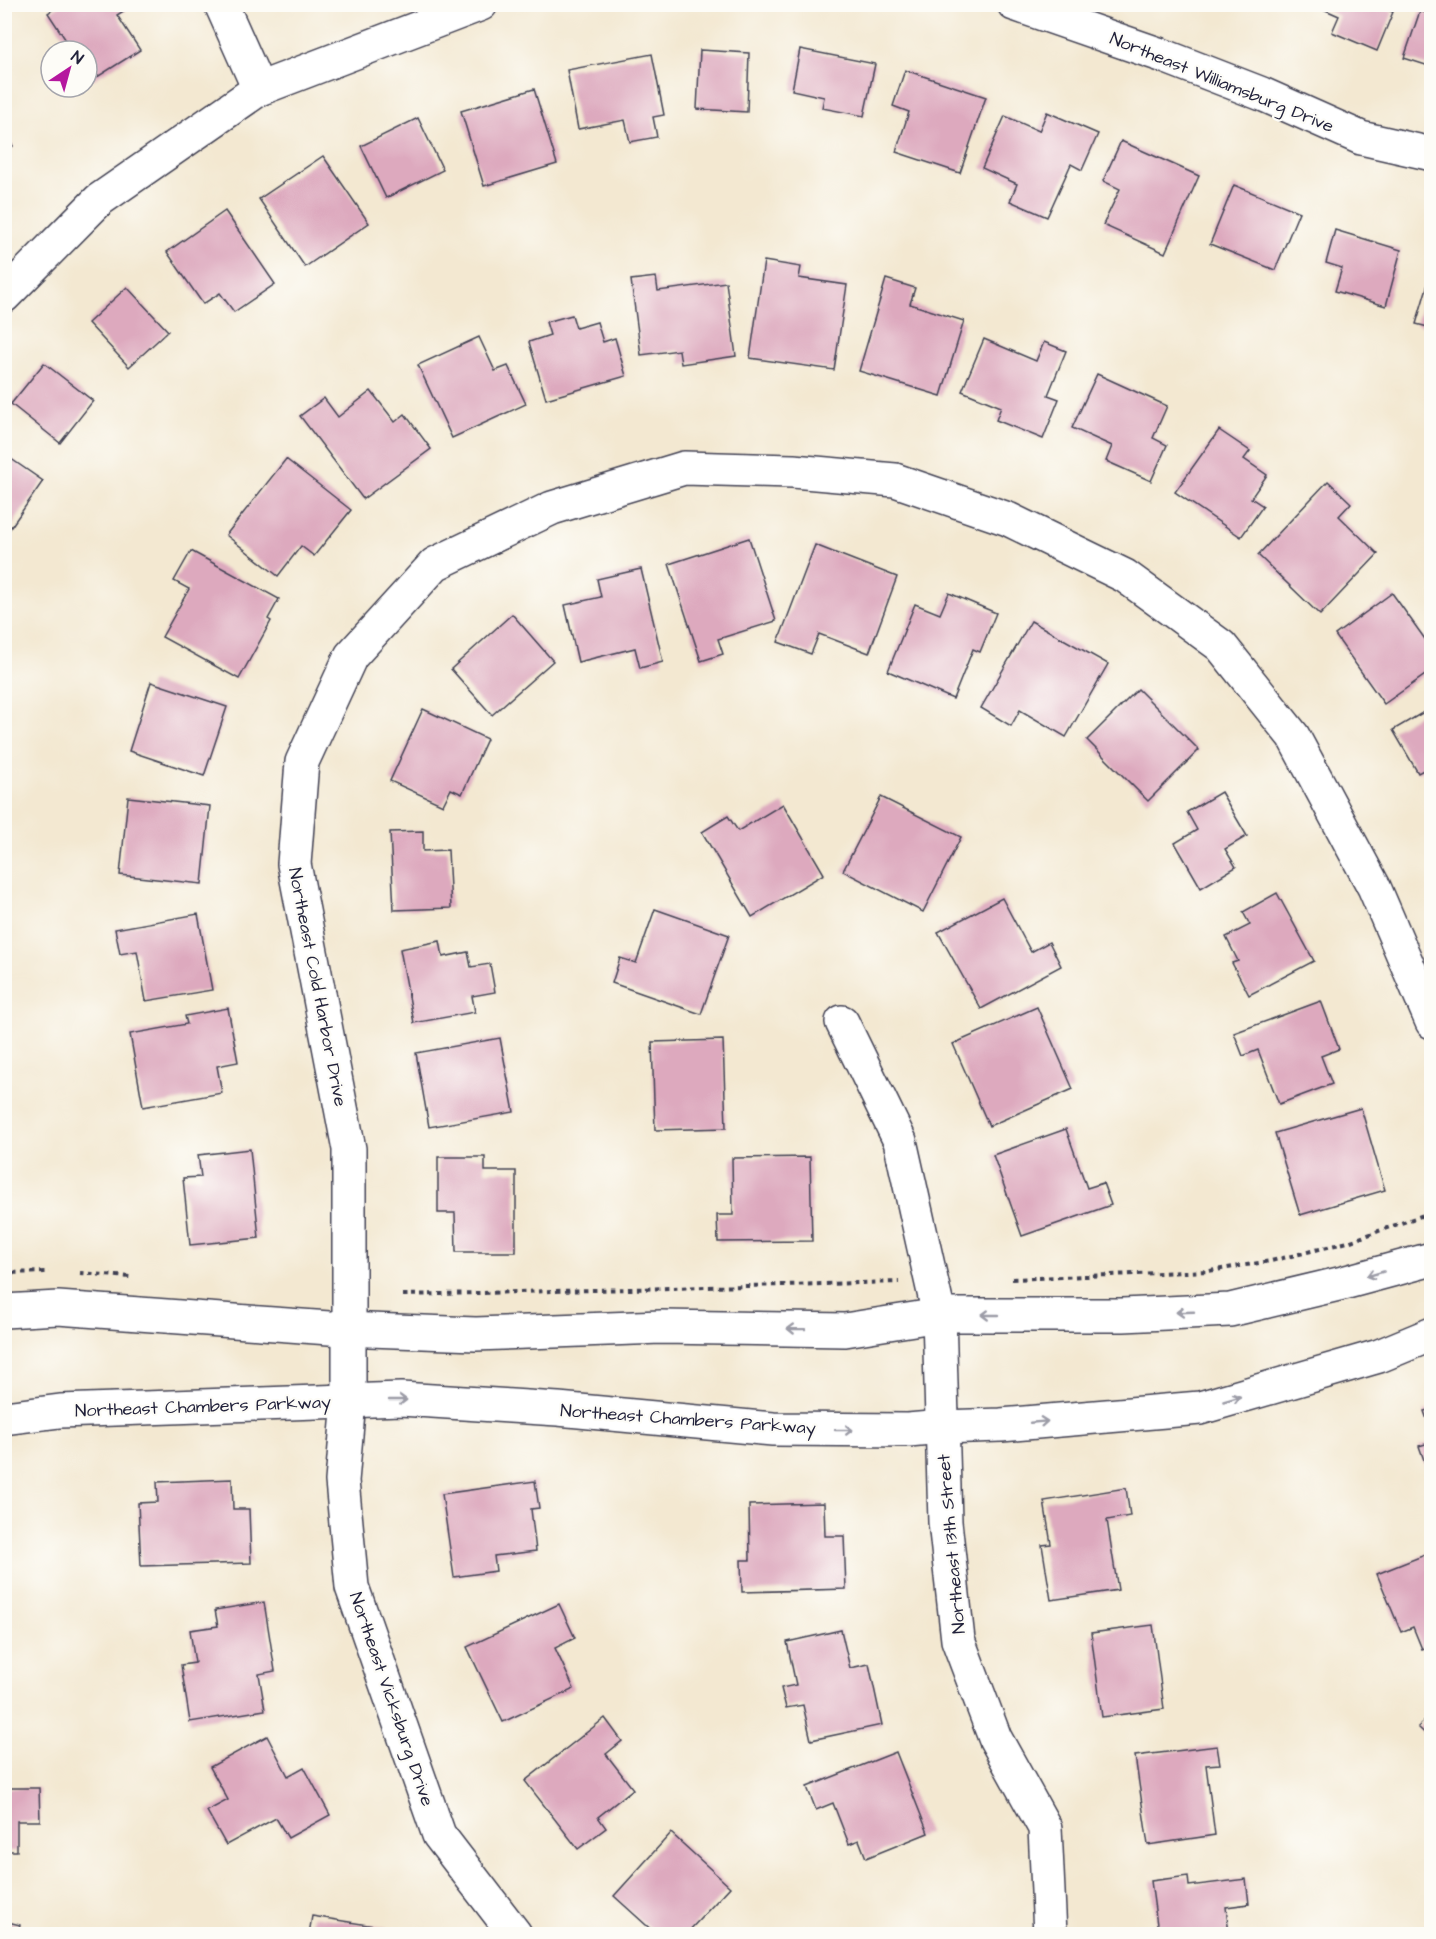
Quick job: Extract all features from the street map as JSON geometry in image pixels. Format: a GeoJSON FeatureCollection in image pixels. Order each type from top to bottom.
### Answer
{"type":"FeatureCollection","features":[{"type":"Feature","properties":{"kind":"street"},"geometry":{"type":"LineString","coordinates":[[220,4],[259,88]]}},
{"type":"Feature","properties":{"kind":"street"},"geometry":{"type":"LineString","coordinates":[[4,296],[99,200],[259,88],[481,4]]}},
{"type":"Feature","properties":{"kind":"street","name":"Northeast Williamsburg Drive"},"geometry":{"type":"LineString","coordinates":[[1014,4],[1164,56],[1262,94],[1361,138],[1431,154]]}},
{"type":"Feature","properties":{"kind":"street","name":"Northeast Cold Harbor Drive"},"geometry":{"type":"LineString","coordinates":[[349,1401],[349,1149],[294,864],[302,762],[351,656],[435,564],[552,508],[684,468],[793,471],[895,480],[1008,519],[1125,576],[1221,646],[1293,736],[1374,887],[1431,1022]]}},
{"type":"Feature","properties":{"kind":"street","name":"Northeast 13th Street"},"geometry":{"type":"LineString","coordinates":[[842,1022],[900,1141],[939,1315],[945,1522],[958,1640],[996,1738],[1045,1828],[1050,1935]]}},
{"type":"Feature","properties":{"kind":"street"},"geometry":{"type":"LineString","coordinates":[[4,1311],[58,1308],[349,1329],[476,1334],[661,1327],[845,1330],[939,1315],[1123,1315],[1230,1310],[1343,1283],[1431,1258]]}},
{"type":"Feature","properties":{"kind":"street","name":"Northeast Chambers Parkway"},"geometry":{"type":"LineString","coordinates":[[4,1418],[60,1411],[401,1399],[558,1409],[773,1430],[908,1430],[1001,1425],[1200,1408],[1379,1356],[1431,1334]]}},
{"type":"Feature","properties":{"kind":"street","name":"Northeast Vicksburg Drive"},"geometry":{"type":"LineString","coordinates":[[349,1401],[342,1481],[352,1587],[440,1835],[515,1935]]}},
{"type":"Feature","properties":{"kind":"path"},"geometry":{"type":"LineString","coordinates":[[1000,1279],[1209,1271],[1271,1261],[1348,1242],[1431,1212]]}},
{"type":"Feature","properties":{"kind":"path"},"geometry":{"type":"LineString","coordinates":[[4,1273],[59,1273]]}},
{"type":"Feature","properties":{"kind":"path"},"geometry":{"type":"LineString","coordinates":[[70,1273],[136,1278]]}},
{"type":"Feature","properties":{"kind":"path"},"geometry":{"type":"LineString","coordinates":[[401,1295],[931,1281]]}},
{"type":"Feature","properties":{"kind":"building"},"geometry":{"type":"Polygon","coordinates":[[[61,4],[129,4],[130,7],[117,15],[140,50],[99,76],[99,39],[65,39],[48,13],[61,4]]]}},
{"type":"Feature","properties":{"kind":"building"},"geometry":{"type":"Polygon","coordinates":[[[1312,4],[1382,4],[1381,7],[1393,12],[1377,51],[1332,32],[1339,16],[1312,4]]]}},
{"type":"Feature","properties":{"kind":"building"},"geometry":{"type":"Polygon","coordinates":[[[1420,11],[1432,15],[1432,67],[1404,58],[1420,11]]]}},
{"type":"Feature","properties":{"kind":"building"},"geometry":{"type":"Polygon","coordinates":[[[800,49],[875,64],[864,116],[822,108],[824,97],[792,90],[800,49]]]}},
{"type":"Feature","properties":{"kind":"building"},"geometry":{"type":"Polygon","coordinates":[[[700,50],[749,53],[747,112],[697,109],[700,50]]]}},
{"type":"Feature","properties":{"kind":"building"},"geometry":{"type":"Polygon","coordinates":[[[652,54],[664,115],[653,117],[657,137],[630,142],[625,120],[578,129],[567,70],[652,54]]]}},
{"type":"Feature","properties":{"kind":"building"},"geometry":{"type":"Polygon","coordinates":[[[905,70],[986,97],[960,173],[896,152],[909,112],[893,106],[905,70]]]}},
{"type":"Feature","properties":{"kind":"building"},"geometry":{"type":"Polygon","coordinates":[[[534,89],[557,164],[484,186],[461,111],[534,89]]]}},
{"type":"Feature","properties":{"kind":"building"},"geometry":{"type":"Polygon","coordinates":[[[1047,112],[1098,134],[1082,170],[1071,164],[1047,217],[1010,201],[1017,184],[982,168],[1005,116],[1039,131],[1047,112]]]}},
{"type":"Feature","properties":{"kind":"building"},"geometry":{"type":"Polygon","coordinates":[[[418,118],[443,170],[386,198],[361,146],[418,118]]]}},
{"type":"Feature","properties":{"kind":"building"},"geometry":{"type":"Polygon","coordinates":[[[4,137],[13,146],[4,154],[4,137]]]}},
{"type":"Feature","properties":{"kind":"building"},"geometry":{"type":"Polygon","coordinates":[[[1121,141],[1199,176],[1165,253],[1103,225],[1120,189],[1103,181],[1121,141]]]}},
{"type":"Feature","properties":{"kind":"building"},"geometry":{"type":"Polygon","coordinates":[[[323,156],[369,223],[305,267],[259,199],[323,156]]]}},
{"type":"Feature","properties":{"kind":"building"},"geometry":{"type":"Polygon","coordinates":[[[1234,185],[1299,212],[1275,270],[1210,244],[1234,185]]]}},
{"type":"Feature","properties":{"kind":"building"},"geometry":{"type":"Polygon","coordinates":[[[225,211],[275,284],[234,312],[220,293],[203,304],[167,252],[225,211]]]}},
{"type":"Feature","properties":{"kind":"building"},"geometry":{"type":"Polygon","coordinates":[[[1335,230],[1401,250],[1386,306],[1335,291],[1342,268],[1326,263],[1335,230]]]}},
{"type":"Feature","properties":{"kind":"building"},"geometry":{"type":"Polygon","coordinates":[[[764,261],[801,267],[799,278],[847,285],[834,370],[750,358],[764,261]]]}},
{"type":"Feature","properties":{"kind":"building"},"geometry":{"type":"Polygon","coordinates":[[[656,277],[658,291],[726,282],[736,356],[681,364],[679,350],[641,355],[631,280],[656,277]]]}},
{"type":"Feature","properties":{"kind":"building"},"geometry":{"type":"Polygon","coordinates":[[[1430,277],[1432,278],[1432,328],[1416,324],[1430,277]]]}},
{"type":"Feature","properties":{"kind":"building"},"geometry":{"type":"Polygon","coordinates":[[[886,279],[915,288],[910,304],[964,321],[941,396],[859,371],[886,279]]]}},
{"type":"Feature","properties":{"kind":"building"},"geometry":{"type":"Polygon","coordinates":[[[127,287],[168,331],[129,367],[88,323],[127,287]]]}},
{"type":"Feature","properties":{"kind":"building"},"geometry":{"type":"Polygon","coordinates":[[[572,315],[576,328],[597,322],[603,342],[615,338],[626,376],[546,399],[529,342],[550,335],[546,322],[572,315]]]}},
{"type":"Feature","properties":{"kind":"building"},"geometry":{"type":"Polygon","coordinates":[[[479,337],[495,371],[508,366],[526,404],[452,438],[418,365],[479,337]]]}},
{"type":"Feature","properties":{"kind":"building"},"geometry":{"type":"Polygon","coordinates":[[[984,339],[1036,361],[1044,342],[1066,351],[1048,395],[1059,399],[1043,439],[996,420],[1001,407],[962,391],[984,339]]]}},
{"type":"Feature","properties":{"kind":"building"},"geometry":{"type":"Polygon","coordinates":[[[44,363],[93,401],[60,443],[11,404],[44,363]]]}},
{"type":"Feature","properties":{"kind":"building"},"geometry":{"type":"Polygon","coordinates":[[[1097,374],[1167,406],[1153,438],[1167,445],[1151,481],[1106,461],[1112,446],[1072,428],[1097,374]]]}},
{"type":"Feature","properties":{"kind":"building"},"geometry":{"type":"Polygon","coordinates":[[[371,391],[395,422],[405,414],[431,449],[363,499],[300,416],[324,398],[338,417],[371,391]]]}},
{"type":"Feature","properties":{"kind":"building"},"geometry":{"type":"Polygon","coordinates":[[[1219,430],[1250,451],[1244,459],[1267,475],[1251,498],[1263,506],[1241,537],[1175,492],[1219,430]]]}},
{"type":"Feature","properties":{"kind":"building"},"geometry":{"type":"Polygon","coordinates":[[[4,454],[43,481],[4,537],[4,454]]]}},
{"type":"Feature","properties":{"kind":"building"},"geometry":{"type":"Polygon","coordinates":[[[286,459],[351,510],[314,556],[301,546],[278,576],[226,535],[286,459]]]}},
{"type":"Feature","properties":{"kind":"building"},"geometry":{"type":"Polygon","coordinates":[[[1328,481],[1351,503],[1339,516],[1378,554],[1320,615],[1258,555],[1328,481]]]}},
{"type":"Feature","properties":{"kind":"building"},"geometry":{"type":"Polygon","coordinates":[[[749,538],[776,621],[718,639],[723,654],[701,661],[669,564],[749,538]]]}},
{"type":"Feature","properties":{"kind":"building"},"geometry":{"type":"Polygon","coordinates":[[[815,545],[897,577],[869,653],[819,634],[811,654],[778,642],[815,545]]]}},
{"type":"Feature","properties":{"kind":"building"},"geometry":{"type":"Polygon","coordinates":[[[191,551],[279,599],[268,619],[271,621],[239,679],[162,637],[189,589],[174,581],[191,551]]]}},
{"type":"Feature","properties":{"kind":"building"},"geometry":{"type":"Polygon","coordinates":[[[641,569],[663,662],[640,668],[635,648],[578,662],[565,605],[601,597],[597,579],[641,569]]]}},
{"type":"Feature","properties":{"kind":"building"},"geometry":{"type":"Polygon","coordinates":[[[949,593],[996,613],[980,652],[973,649],[953,699],[888,671],[915,604],[940,614],[949,593]]]}},
{"type":"Feature","properties":{"kind":"building"},"geometry":{"type":"Polygon","coordinates":[[[1392,593],[1427,642],[1432,639],[1432,670],[1384,704],[1335,635],[1392,593]]]}},
{"type":"Feature","properties":{"kind":"building"},"geometry":{"type":"Polygon","coordinates":[[[512,614],[553,661],[492,715],[451,669],[512,614]]]}},
{"type":"Feature","properties":{"kind":"building"},"geometry":{"type":"Polygon","coordinates":[[[1031,621],[1108,664],[1066,737],[1020,710],[1011,726],[981,708],[1031,621]]]}},
{"type":"Feature","properties":{"kind":"building"},"geometry":{"type":"Polygon","coordinates":[[[151,682],[227,707],[204,776],[129,751],[151,682]]]}},
{"type":"Feature","properties":{"kind":"building"},"geometry":{"type":"Polygon","coordinates":[[[1138,689],[1199,750],[1148,801],[1087,740],[1138,689]]]}},
{"type":"Feature","properties":{"kind":"building"},"geometry":{"type":"Polygon","coordinates":[[[423,709],[487,739],[462,794],[451,789],[443,805],[390,781],[423,709]]]}},
{"type":"Feature","properties":{"kind":"building"},"geometry":{"type":"Polygon","coordinates":[[[1429,709],[1432,713],[1432,771],[1429,767],[1418,773],[1393,730],[1429,709]]]}},
{"type":"Feature","properties":{"kind":"building"},"geometry":{"type":"Polygon","coordinates":[[[1221,792],[1247,836],[1225,849],[1236,867],[1201,888],[1175,843],[1197,830],[1187,812],[1221,792]]]}},
{"type":"Feature","properties":{"kind":"building"},"geometry":{"type":"Polygon","coordinates":[[[128,797],[210,806],[202,884],[120,875],[128,797]]]}},
{"type":"Feature","properties":{"kind":"building"},"geometry":{"type":"Polygon","coordinates":[[[881,797],[961,837],[923,912],[843,871],[881,797]]]}},
{"type":"Feature","properties":{"kind":"building"},"geometry":{"type":"Polygon","coordinates":[[[783,804],[824,874],[752,917],[702,832],[728,816],[738,831],[783,804]]]}},
{"type":"Feature","properties":{"kind":"building"},"geometry":{"type":"Polygon","coordinates":[[[423,831],[423,851],[448,850],[451,908],[394,910],[390,832],[423,831]]]}},
{"type":"Feature","properties":{"kind":"building"},"geometry":{"type":"Polygon","coordinates":[[[1277,893],[1314,961],[1249,995],[1232,963],[1238,961],[1226,937],[1250,925],[1243,912],[1277,893]]]}},
{"type":"Feature","properties":{"kind":"building"},"geometry":{"type":"Polygon","coordinates":[[[1002,898],[1031,952],[1049,942],[1061,966],[981,1009],[938,932],[1002,898]]]}},
{"type":"Feature","properties":{"kind":"building"},"geometry":{"type":"Polygon","coordinates":[[[655,909],[729,935],[701,1014],[612,983],[620,958],[636,963],[655,909]]]}},
{"type":"Feature","properties":{"kind":"building"},"geometry":{"type":"Polygon","coordinates":[[[198,914],[212,990],[146,1001],[137,951],[120,954],[115,929],[198,914]]]}},
{"type":"Feature","properties":{"kind":"building"},"geometry":{"type":"Polygon","coordinates":[[[440,941],[443,957],[468,952],[471,967],[490,964],[495,992],[472,996],[475,1012],[414,1023],[400,949],[440,941]]]}},
{"type":"Feature","properties":{"kind":"building"},"geometry":{"type":"Polygon","coordinates":[[[1321,1001],[1339,1049],[1321,1056],[1332,1084],[1279,1104],[1258,1050],[1243,1056],[1234,1033],[1321,1001]]]}},
{"type":"Feature","properties":{"kind":"building"},"geometry":{"type":"Polygon","coordinates":[[[1037,1007],[1073,1089],[989,1126],[953,1044],[1037,1007]]]}},
{"type":"Feature","properties":{"kind":"building"},"geometry":{"type":"Polygon","coordinates":[[[228,1008],[238,1062],[217,1066],[222,1093],[143,1107],[130,1034],[187,1024],[185,1016],[228,1008]]]}},
{"type":"Feature","properties":{"kind":"building"},"geometry":{"type":"Polygon","coordinates":[[[500,1038],[514,1112],[429,1127],[416,1053],[500,1038]]]}},
{"type":"Feature","properties":{"kind":"building"},"geometry":{"type":"Polygon","coordinates":[[[723,1040],[726,1128],[655,1130],[652,1042],[723,1040]]]}},
{"type":"Feature","properties":{"kind":"building"},"geometry":{"type":"Polygon","coordinates":[[[1361,1108],[1385,1190],[1300,1215],[1275,1133],[1361,1108]]]}},
{"type":"Feature","properties":{"kind":"building"},"geometry":{"type":"Polygon","coordinates":[[[1066,1129],[1087,1188],[1103,1183],[1111,1205],[1022,1236],[993,1155],[1066,1129]]]}},
{"type":"Feature","properties":{"kind":"building"},"geometry":{"type":"Polygon","coordinates":[[[250,1149],[259,1238],[190,1245],[183,1178],[201,1177],[198,1155],[250,1149]]]}},
{"type":"Feature","properties":{"kind":"building"},"geometry":{"type":"Polygon","coordinates":[[[438,1157],[485,1157],[485,1171],[516,1171],[516,1252],[456,1252],[455,1213],[438,1213],[438,1157]]]}},
{"type":"Feature","properties":{"kind":"building"},"geometry":{"type":"Polygon","coordinates":[[[810,1157],[812,1241],[718,1242],[717,1215],[733,1215],[732,1158],[810,1157]]]}},
{"type":"Feature","properties":{"kind":"building"},"geometry":{"type":"Polygon","coordinates":[[[1432,1409],[1432,1431],[1431,1431],[1424,1411],[1432,1409]]]}},
{"type":"Feature","properties":{"kind":"building"},"geometry":{"type":"Polygon","coordinates":[[[1432,1442],[1432,1480],[1431,1480],[1419,1446],[1432,1442]]]}},
{"type":"Feature","properties":{"kind":"building"},"geometry":{"type":"Polygon","coordinates":[[[232,1479],[233,1509],[249,1509],[251,1563],[141,1566],[138,1503],[158,1502],[157,1482],[232,1479]]]}},
{"type":"Feature","properties":{"kind":"building"},"geometry":{"type":"Polygon","coordinates":[[[535,1481],[539,1508],[531,1509],[536,1551],[494,1556],[496,1571],[454,1577],[442,1494],[535,1481]]]}},
{"type":"Feature","properties":{"kind":"building"},"geometry":{"type":"Polygon","coordinates":[[[1126,1488],[1130,1516],[1107,1520],[1118,1590],[1051,1600],[1042,1545],[1051,1544],[1044,1501],[1126,1488]]]}},
{"type":"Feature","properties":{"kind":"building"},"geometry":{"type":"Polygon","coordinates":[[[824,1503],[825,1536],[844,1536],[846,1589],[742,1592],[741,1560],[750,1560],[749,1505],[824,1503]]]}},
{"type":"Feature","properties":{"kind":"building"},"geometry":{"type":"Polygon","coordinates":[[[1432,1552],[1432,1645],[1422,1649],[1413,1627],[1401,1632],[1377,1574],[1432,1552]]]}},
{"type":"Feature","properties":{"kind":"building"},"geometry":{"type":"Polygon","coordinates":[[[264,1602],[275,1671],[259,1674],[265,1710],[190,1722],[181,1665],[195,1663],[190,1630],[218,1626],[215,1610],[264,1602]]]}},
{"type":"Feature","properties":{"kind":"building"},"geometry":{"type":"Polygon","coordinates":[[[559,1604],[575,1638],[555,1648],[574,1689],[503,1722],[467,1647],[559,1604]]]}},
{"type":"Feature","properties":{"kind":"building"},"geometry":{"type":"Polygon","coordinates":[[[1153,1625],[1164,1709],[1102,1717],[1091,1633],[1153,1625]]]}},
{"type":"Feature","properties":{"kind":"building"},"geometry":{"type":"Polygon","coordinates":[[[841,1630],[850,1668],[869,1664],[882,1725],[811,1740],[803,1705],[786,1708],[781,1688],[796,1685],[787,1642],[841,1630]]]}},
{"type":"Feature","properties":{"kind":"building"},"geometry":{"type":"Polygon","coordinates":[[[1432,1714],[1432,1740],[1418,1727],[1432,1714]]]}},
{"type":"Feature","properties":{"kind":"building"},"geometry":{"type":"Polygon","coordinates":[[[605,1718],[622,1741],[606,1754],[633,1789],[598,1817],[606,1828],[578,1849],[525,1781],[605,1718]]]}},
{"type":"Feature","properties":{"kind":"building"},"geometry":{"type":"Polygon","coordinates":[[[267,1736],[288,1776],[304,1767],[330,1815],[288,1838],[276,1818],[226,1845],[207,1811],[228,1800],[210,1767],[267,1736]]]}},
{"type":"Feature","properties":{"kind":"building"},"geometry":{"type":"Polygon","coordinates":[[[1217,1746],[1220,1764],[1206,1765],[1215,1835],[1148,1845],[1135,1756],[1217,1746]]]}},
{"type":"Feature","properties":{"kind":"building"},"geometry":{"type":"Polygon","coordinates":[[[896,1752],[928,1833],[866,1858],[859,1840],[849,1844],[833,1803],[816,1810],[807,1787],[896,1752]]]}},
{"type":"Feature","properties":{"kind":"building"},"geometry":{"type":"Polygon","coordinates":[[[4,1788],[39,1788],[40,1821],[17,1821],[17,1851],[4,1851],[4,1788]]]}},
{"type":"Feature","properties":{"kind":"building"},"geometry":{"type":"Polygon","coordinates":[[[671,1833],[730,1887],[686,1934],[656,1934],[614,1896],[671,1833]]]}},
{"type":"Feature","properties":{"kind":"building"},"geometry":{"type":"Polygon","coordinates":[[[1188,1876],[1189,1886],[1246,1879],[1249,1904],[1226,1907],[1229,1934],[1175,1934],[1174,1930],[1158,1932],[1151,1881],[1188,1876]]]}},
{"type":"Feature","properties":{"kind":"building"},"geometry":{"type":"Polygon","coordinates":[[[312,1916],[387,1928],[386,1934],[309,1934],[312,1916]]]}},
{"type":"Feature","properties":{"kind":"building"},"geometry":{"type":"Polygon","coordinates":[[[4,1921],[20,1925],[18,1934],[4,1934],[4,1921]]]}}]}
